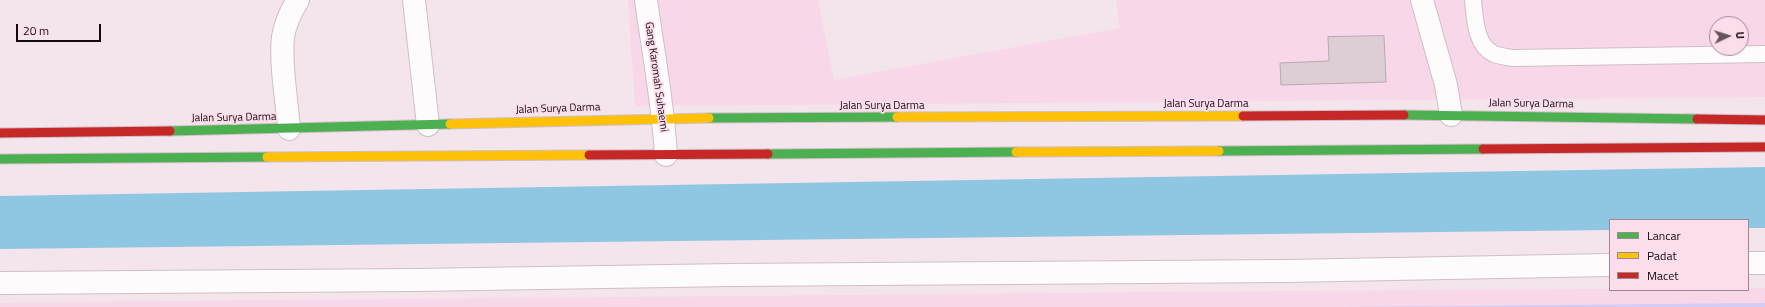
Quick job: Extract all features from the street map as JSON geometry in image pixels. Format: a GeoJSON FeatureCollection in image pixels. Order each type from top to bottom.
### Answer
{"type":"FeatureCollection","features":[{"type":"Feature","properties":{"kind":"main road","name":"Jalan Surya Darma"},"geometry":{"type":"LineString","coordinates":[[0,133],[289,129],[663,118],[1451,115],[1765,120]]}},
{"type":"Feature","properties":{"kind":"main road"},"geometry":{"type":"LineString","coordinates":[[0,159],[1765,147]]}},
{"type":"Feature","properties":{"kind":"street"},"geometry":{"type":"LineString","coordinates":[[289,129],[282,50],[283,35],[289,17],[298,0]]}},
{"type":"Feature","properties":{"kind":"street"},"geometry":{"type":"LineString","coordinates":[[414,0],[428,125]]}},
{"type":"Feature","properties":{"kind":"street","name":"Gang Karomah Suhaemi"},"geometry":{"type":"LineString","coordinates":[[646,0],[658,95],[663,118],[666,155]]}},
{"type":"Feature","properties":{"kind":"street"},"geometry":{"type":"LineString","coordinates":[[1422,0],[1446,85],[1451,115]]}},
{"type":"Feature","properties":{"kind":"street"},"geometry":{"type":"LineString","coordinates":[[1749,263],[1765,263]]}},
{"type":"Feature","properties":{"kind":"street"},"geometry":{"type":"LineString","coordinates":[[0,283],[1285,271],[1609,265]]}},
{"type":"Feature","properties":{"kind":"lane"},"geometry":{"type":"LineString","coordinates":[[1473,0],[1478,34],[1485,47],[1494,54],[1512,58],[1765,54]]}},
{"type":"Feature","properties":{"kind":"shaded area"},"geometry":{"type":"Polygon","coordinates":[[[628,0],[818,0],[834,80],[1120,28],[1116,0],[1765,0],[1765,97],[635,106],[628,0]]]}},
{"type":"Feature","properties":{"kind":"shaded area"},"geometry":{"type":"Polygon","coordinates":[[[1749,288],[1765,288],[1765,307],[0,307],[0,303],[76,302],[1609,289],[1609,291],[1749,291],[1749,288]]]}},
{"type":"Feature","properties":{"kind":"shaded area"},"geometry":{"type":"Polygon","coordinates":[[[1765,303],[1765,307],[1346,307],[1765,303]]]}},
{"type":"Feature","properties":{"kind":"water"},"geometry":{"type":"Polygon","coordinates":[[[1765,167],[1765,228],[1749,228],[1749,219],[1609,219],[1609,230],[0,249],[0,196],[1765,167]]]}},
{"type":"Feature","properties":{"kind":"building"},"geometry":{"type":"Polygon","coordinates":[[[1384,36],[1386,82],[1281,85],[1280,63],[1329,61],[1328,37],[1384,36]]]}},
{"type":"Feature","properties":{"kind":"traffic: fast"},"geometry":{"type":"LineString","coordinates":[[1404,115],[1697,119]]}},
{"type":"Feature","properties":{"kind":"traffic: fast"},"geometry":{"type":"LineString","coordinates":[[709,118],[897,117]]}},
{"type":"Feature","properties":{"kind":"traffic: fast"},"geometry":{"type":"LineString","coordinates":[[170,131],[450,124]]}},
{"type":"Feature","properties":{"kind":"traffic: fast"},"geometry":{"type":"LineString","coordinates":[[1219,151],[1483,149]]}},
{"type":"Feature","properties":{"kind":"traffic: fast"},"geometry":{"type":"LineString","coordinates":[[768,154],[1016,152]]}},
{"type":"Feature","properties":{"kind":"traffic: fast"},"geometry":{"type":"LineString","coordinates":[[0,159],[267,157]]}},
{"type":"Feature","properties":{"kind":"traffic: slow"},"geometry":{"type":"LineString","coordinates":[[897,117],[1243,116]]}},
{"type":"Feature","properties":{"kind":"traffic: slow"},"geometry":{"type":"LineString","coordinates":[[450,124],[709,118]]}},
{"type":"Feature","properties":{"kind":"traffic: slow"},"geometry":{"type":"LineString","coordinates":[[1016,152],[1219,151]]}},
{"type":"Feature","properties":{"kind":"traffic: slow"},"geometry":{"type":"LineString","coordinates":[[267,157],[589,155]]}},
{"type":"Feature","properties":{"kind":"traffic: jam"},"geometry":{"type":"LineString","coordinates":[[1243,116],[1404,115]]}},
{"type":"Feature","properties":{"kind":"traffic: jam"},"geometry":{"type":"LineString","coordinates":[[1697,119],[1765,120]]}},
{"type":"Feature","properties":{"kind":"traffic: jam"},"geometry":{"type":"LineString","coordinates":[[0,133],[170,131]]}},
{"type":"Feature","properties":{"kind":"traffic: jam"},"geometry":{"type":"LineString","coordinates":[[1483,149],[1765,147]]}},
{"type":"Feature","properties":{"kind":"traffic: jam"},"geometry":{"type":"LineString","coordinates":[[589,155],[768,154]]}}]}
